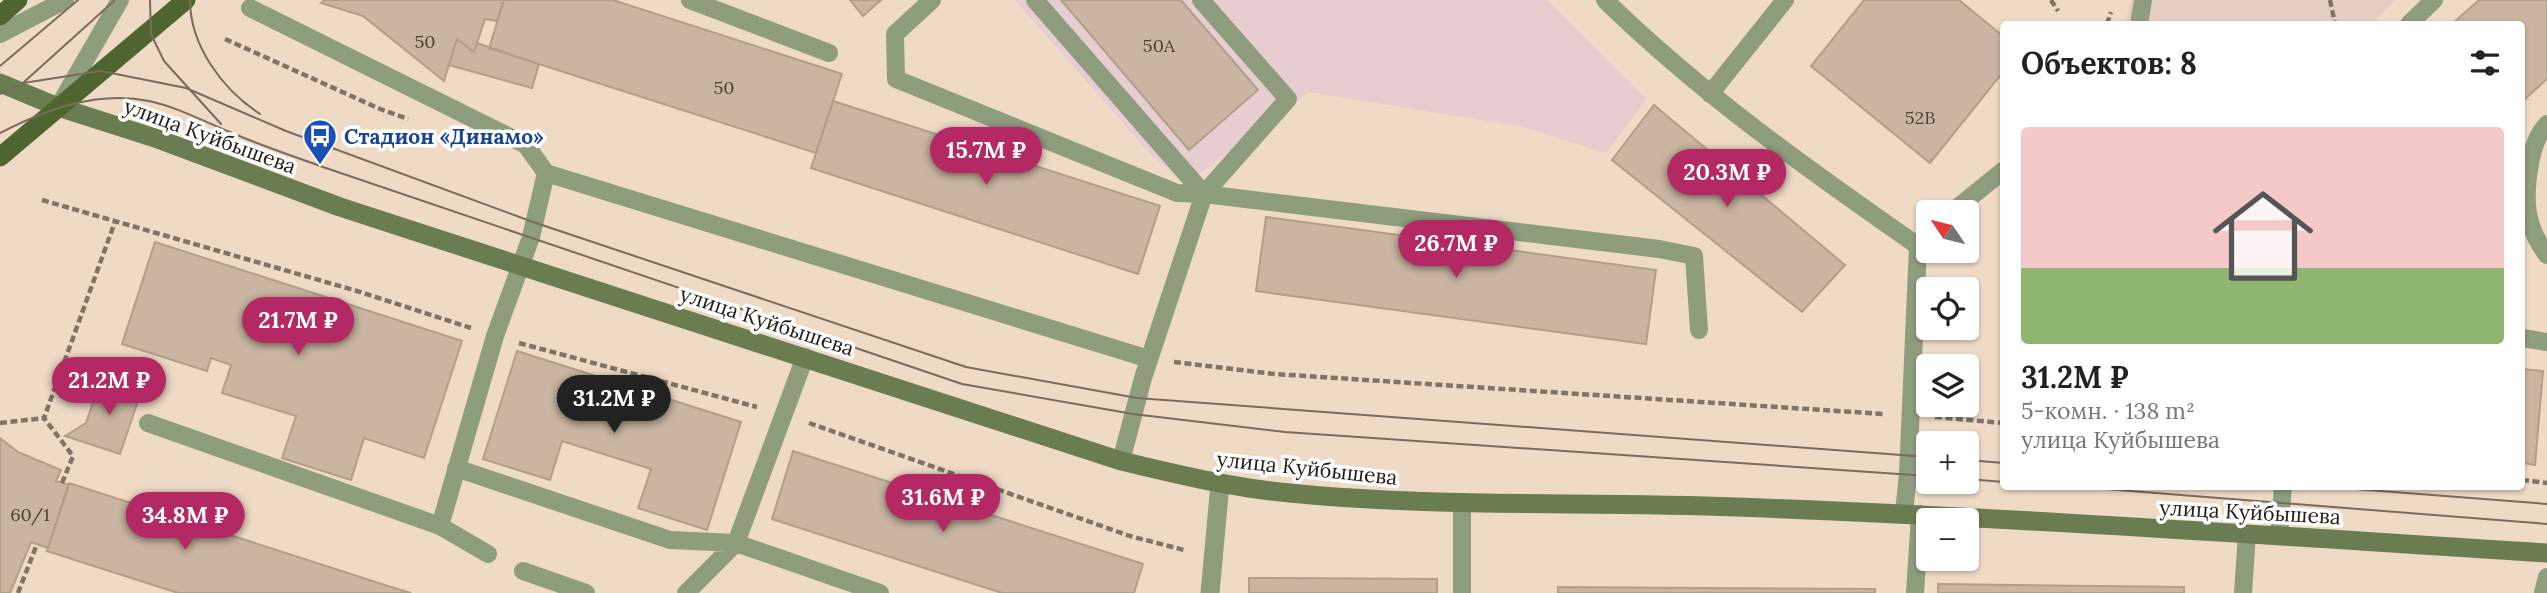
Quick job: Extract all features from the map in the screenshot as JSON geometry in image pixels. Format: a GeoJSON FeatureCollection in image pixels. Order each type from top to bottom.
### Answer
{"type":"FeatureCollection","features":[{"type":"Feature","properties":{"kind":"main road"},"geometry":{"type":"LineString","coordinates":[[0,16],[18,0]]}},
{"type":"Feature","properties":{"kind":"main road"},"geometry":{"type":"LineString","coordinates":[[0,157],[186,0]]}},
{"type":"Feature","properties":{"kind":"main road","name":"улица Куйбышева"},"geometry":{"type":"LineString","coordinates":[[0,83],[58,107],[158,139],[340,207],[1121,461],[1220,484],[1291,494],[1462,504],[1689,505],[1912,514],[2547,553]]}},
{"type":"Feature","properties":{"kind":"street"},"geometry":{"type":"LineString","coordinates":[[1210,593],[1220,484]]}},
{"type":"Feature","properties":{"kind":"lane"},"geometry":{"type":"LineString","coordinates":[[0,34],[65,0]]}},
{"type":"Feature","properties":{"kind":"lane"},"geometry":{"type":"LineString","coordinates":[[58,107],[120,0]]}},
{"type":"Feature","properties":{"kind":"lane"},"geometry":{"type":"LineString","coordinates":[[690,0],[829,53]]}},
{"type":"Feature","properties":{"kind":"lane"},"geometry":{"type":"LineString","coordinates":[[932,0],[895,34],[896,79],[1177,193],[1204,194],[1645,247],[1695,256],[1699,330]]}},
{"type":"Feature","properties":{"kind":"lane"},"geometry":{"type":"LineString","coordinates":[[1035,0],[1204,194]]}},
{"type":"Feature","properties":{"kind":"lane"},"geometry":{"type":"LineString","coordinates":[[1121,461],[1149,359],[1204,194],[1288,99],[1201,0]]}},
{"type":"Feature","properties":{"kind":"lane"},"geometry":{"type":"LineString","coordinates":[[1605,0],[1642,37],[1710,94],[1831,185],[1916,236]]}},
{"type":"Feature","properties":{"kind":"lane"},"geometry":{"type":"LineString","coordinates":[[1710,94],[1785,0]]}},
{"type":"Feature","properties":{"kind":"lane"},"geometry":{"type":"LineString","coordinates":[[2140,21],[2143,0]]}},
{"type":"Feature","properties":{"kind":"lane"},"geometry":{"type":"LineString","coordinates":[[2412,21],[2434,0]]}},
{"type":"Feature","properties":{"kind":"lane"},"geometry":{"type":"LineString","coordinates":[[250,8],[526,145],[545,173],[1149,359]]}},
{"type":"Feature","properties":{"kind":"lane"},"geometry":{"type":"LineString","coordinates":[[2547,124],[2540,132],[2526,176],[2530,224],[2547,255]]}},
{"type":"Feature","properties":{"kind":"lane"},"geometry":{"type":"LineString","coordinates":[[440,526],[495,336],[531,237],[545,173]]}},
{"type":"Feature","properties":{"kind":"lane"},"geometry":{"type":"LineString","coordinates":[[1967,200],[2000,173]]}},
{"type":"Feature","properties":{"kind":"lane"},"geometry":{"type":"LineString","coordinates":[[1915,593],[1911,416],[1922,263]]}},
{"type":"Feature","properties":{"kind":"lane"},"geometry":{"type":"LineString","coordinates":[[2525,338],[2547,342]]}},
{"type":"Feature","properties":{"kind":"lane"},"geometry":{"type":"LineString","coordinates":[[686,593],[736,543],[805,358]]}},
{"type":"Feature","properties":{"kind":"lane"},"geometry":{"type":"LineString","coordinates":[[148,423],[440,526],[488,554]]}},
{"type":"Feature","properties":{"kind":"lane"},"geometry":{"type":"LineString","coordinates":[[456,468],[670,540],[736,543],[880,593]]}},
{"type":"Feature","properties":{"kind":"lane"},"geometry":{"type":"LineString","coordinates":[[2279,536],[2283,490]]}},
{"type":"Feature","properties":{"kind":"lane"},"geometry":{"type":"LineString","coordinates":[[1462,504],[1462,593]]}},
{"type":"Feature","properties":{"kind":"lane"},"geometry":{"type":"LineString","coordinates":[[2243,593],[2247,534]]}},
{"type":"Feature","properties":{"kind":"lane"},"geometry":{"type":"LineString","coordinates":[[523,571],[586,593]]}},
{"type":"Feature","properties":{"kind":"lane"},"geometry":{"type":"LineString","coordinates":[[2543,593],[2547,577]]}},
{"type":"Feature","properties":{"kind":"path"},"geometry":{"type":"LineString","coordinates":[[2051,0],[2058,11]]}},
{"type":"Feature","properties":{"kind":"path"},"geometry":{"type":"LineString","coordinates":[[2330,0],[2334,21]]}},
{"type":"Feature","properties":{"kind":"path"},"geometry":{"type":"LineString","coordinates":[[42,200],[116,219],[357,291],[495,336],[786,414],[1130,536],[1184,550]]}},
{"type":"Feature","properties":{"kind":"path"},"geometry":{"type":"LineString","coordinates":[[44,418],[116,219]]}},
{"type":"Feature","properties":{"kind":"path"},"geometry":{"type":"LineString","coordinates":[[1149,359],[1275,374],[2000,423]]}},
{"type":"Feature","properties":{"kind":"path"},"geometry":{"type":"LineString","coordinates":[[0,423],[44,418]]}},
{"type":"Feature","properties":{"kind":"path"},"geometry":{"type":"LineString","coordinates":[[44,418],[73,456],[62,483]]}},
{"type":"Feature","properties":{"kind":"path"},"geometry":{"type":"LineString","coordinates":[[2525,480],[2547,483]]}},
{"type":"Feature","properties":{"kind":"path"},"geometry":{"type":"LineString","coordinates":[[18,593],[37,544]]}},
{"type":"Feature","properties":{"kind":"shaded area"},"geometry":{"type":"Polygon","coordinates":[[[1015,0],[1547,0],[1647,99],[1606,153],[1519,126],[1309,92],[1185,185],[1153,157],[1015,0]]]}},
{"type":"Feature","properties":{"kind":"shaded area"},"geometry":{"type":"Polygon","coordinates":[[[2131,0],[2395,0],[2374,21],[2126,21],[2131,0]]]}},
{"type":"Feature","properties":{"kind":"building"},"geometry":{"type":"Polygon","coordinates":[[[324,0],[504,0],[497,21],[485,19],[474,52],[457,39],[444,81],[363,16],[321,3],[324,0]]]}},
{"type":"Feature","properties":{"kind":"building"},"geometry":{"type":"Polygon","coordinates":[[[504,0],[613,0],[842,74],[816,153],[489,48],[504,0]]]}},
{"type":"Feature","properties":{"kind":"building"},"geometry":{"type":"Polygon","coordinates":[[[850,0],[881,0],[863,16],[850,0]]]}},
{"type":"Feature","properties":{"kind":"building"},"geometry":{"type":"Polygon","coordinates":[[[1061,0],[1181,0],[1258,90],[1189,150],[1061,0]]]}},
{"type":"Feature","properties":{"kind":"building"},"geometry":{"type":"Polygon","coordinates":[[[1864,0],[1959,0],[2000,34],[2000,76],[1930,163],[1811,66],[1864,0]]]}},
{"type":"Feature","properties":{"kind":"building"},"geometry":{"type":"Polygon","coordinates":[[[2479,0],[2547,0],[2547,79],[2525,99],[2525,21],[2455,21],[2479,0]]]}},
{"type":"Feature","properties":{"kind":"building"},"geometry":{"type":"Polygon","coordinates":[[[457,39],[474,52],[477,43],[539,64],[532,88],[449,65],[457,39]]]}},
{"type":"Feature","properties":{"kind":"building"},"geometry":{"type":"Polygon","coordinates":[[[833,101],[1160,206],[1138,274],[811,168],[833,101]]]}},
{"type":"Feature","properties":{"kind":"building"},"geometry":{"type":"Polygon","coordinates":[[[1654,105],[1845,265],[1802,312],[1612,160],[1654,105]]]}},
{"type":"Feature","properties":{"kind":"building"},"geometry":{"type":"Polygon","coordinates":[[[1266,217],[1656,270],[1646,344],[1256,291],[1266,217]]]}},
{"type":"Feature","properties":{"kind":"building"},"geometry":{"type":"Polygon","coordinates":[[[155,242],[462,341],[424,458],[364,438],[351,480],[282,458],[296,416],[222,393],[231,365],[211,358],[207,371],[122,344],[155,242]]]}},
{"type":"Feature","properties":{"kind":"building"},"geometry":{"type":"Polygon","coordinates":[[[517,351],[741,422],[707,530],[638,508],[651,469],[562,441],[550,480],[483,459],[517,351]]]}},
{"type":"Feature","properties":{"kind":"building"},"geometry":{"type":"Polygon","coordinates":[[[2525,369],[2543,371],[2535,465],[2525,463],[2525,369]]]}},
{"type":"Feature","properties":{"kind":"building"},"geometry":{"type":"Polygon","coordinates":[[[101,379],[141,392],[120,454],[65,436],[86,423],[101,379]]]}},
{"type":"Feature","properties":{"kind":"building"},"geometry":{"type":"Polygon","coordinates":[[[0,438],[18,452],[61,470],[56,481],[69,485],[48,548],[31,542],[10,593],[0,593],[0,438]]]}},
{"type":"Feature","properties":{"kind":"building"},"geometry":{"type":"Polygon","coordinates":[[[793,451],[1143,564],[1134,593],[1002,593],[772,519],[793,451]]]}},
{"type":"Feature","properties":{"kind":"building"},"geometry":{"type":"Polygon","coordinates":[[[69,483],[411,593],[178,593],[47,551],[69,483]]]}},
{"type":"Feature","properties":{"kind":"building"},"geometry":{"type":"Polygon","coordinates":[[[1249,578],[1437,579],[1437,593],[1249,593],[1249,578]]]}},
{"type":"Feature","properties":{"kind":"building"},"geometry":{"type":"Polygon","coordinates":[[[1938,584],[2184,587],[2184,593],[1938,593],[1938,584]]]}},
{"type":"Feature","properties":{"kind":"building"},"geometry":{"type":"Polygon","coordinates":[[[1558,587],[1875,589],[1875,593],[1558,593],[1558,587]]]}},
{"type":"Feature","properties":{"kind":"tram line"},"geometry":{"type":"LineString","coordinates":[[0,66],[78,0]]}},
{"type":"Feature","properties":{"kind":"tram line"},"geometry":{"type":"LineString","coordinates":[[24,82],[115,0]]}},
{"type":"Feature","properties":{"kind":"tram line"},"geometry":{"type":"LineString","coordinates":[[150,0],[151,34],[164,61],[221,124]]}},
{"type":"Feature","properties":{"kind":"tram line"},"geometry":{"type":"LineString","coordinates":[[190,0],[196,34],[211,65],[233,93],[260,114]]}},
{"type":"Feature","properties":{"kind":"tram line"},"geometry":{"type":"LineString","coordinates":[[0,94],[23,83],[101,71],[186,88],[286,131],[533,222],[966,367],[1137,398],[1916,456]]}},
{"type":"Feature","properties":{"kind":"tram line"},"geometry":{"type":"LineString","coordinates":[[0,133],[72,104],[110,98],[149,101],[320,166],[962,384],[1133,414],[1285,432],[1916,475]]}},
{"type":"Feature","properties":{"kind":"tram line"},"geometry":{"type":"LineString","coordinates":[[1979,461],[2000,463]]}},
{"type":"Feature","properties":{"kind":"tram line"},"geometry":{"type":"LineString","coordinates":[[1979,480],[2000,482]]}},
{"type":"Feature","properties":{"kind":"tram line"},"geometry":{"type":"LineString","coordinates":[[2118,490],[2547,524]]}},
{"type":"Feature","properties":{"kind":"tram line"},"geometry":{"type":"LineString","coordinates":[[2367,490],[2547,504]]}},
{"type":"Feature","properties":{"kind":"place","name":"Стадион «Динамо»"},"geometry":{"type":"Point","coordinates":[320,166]}}]}
